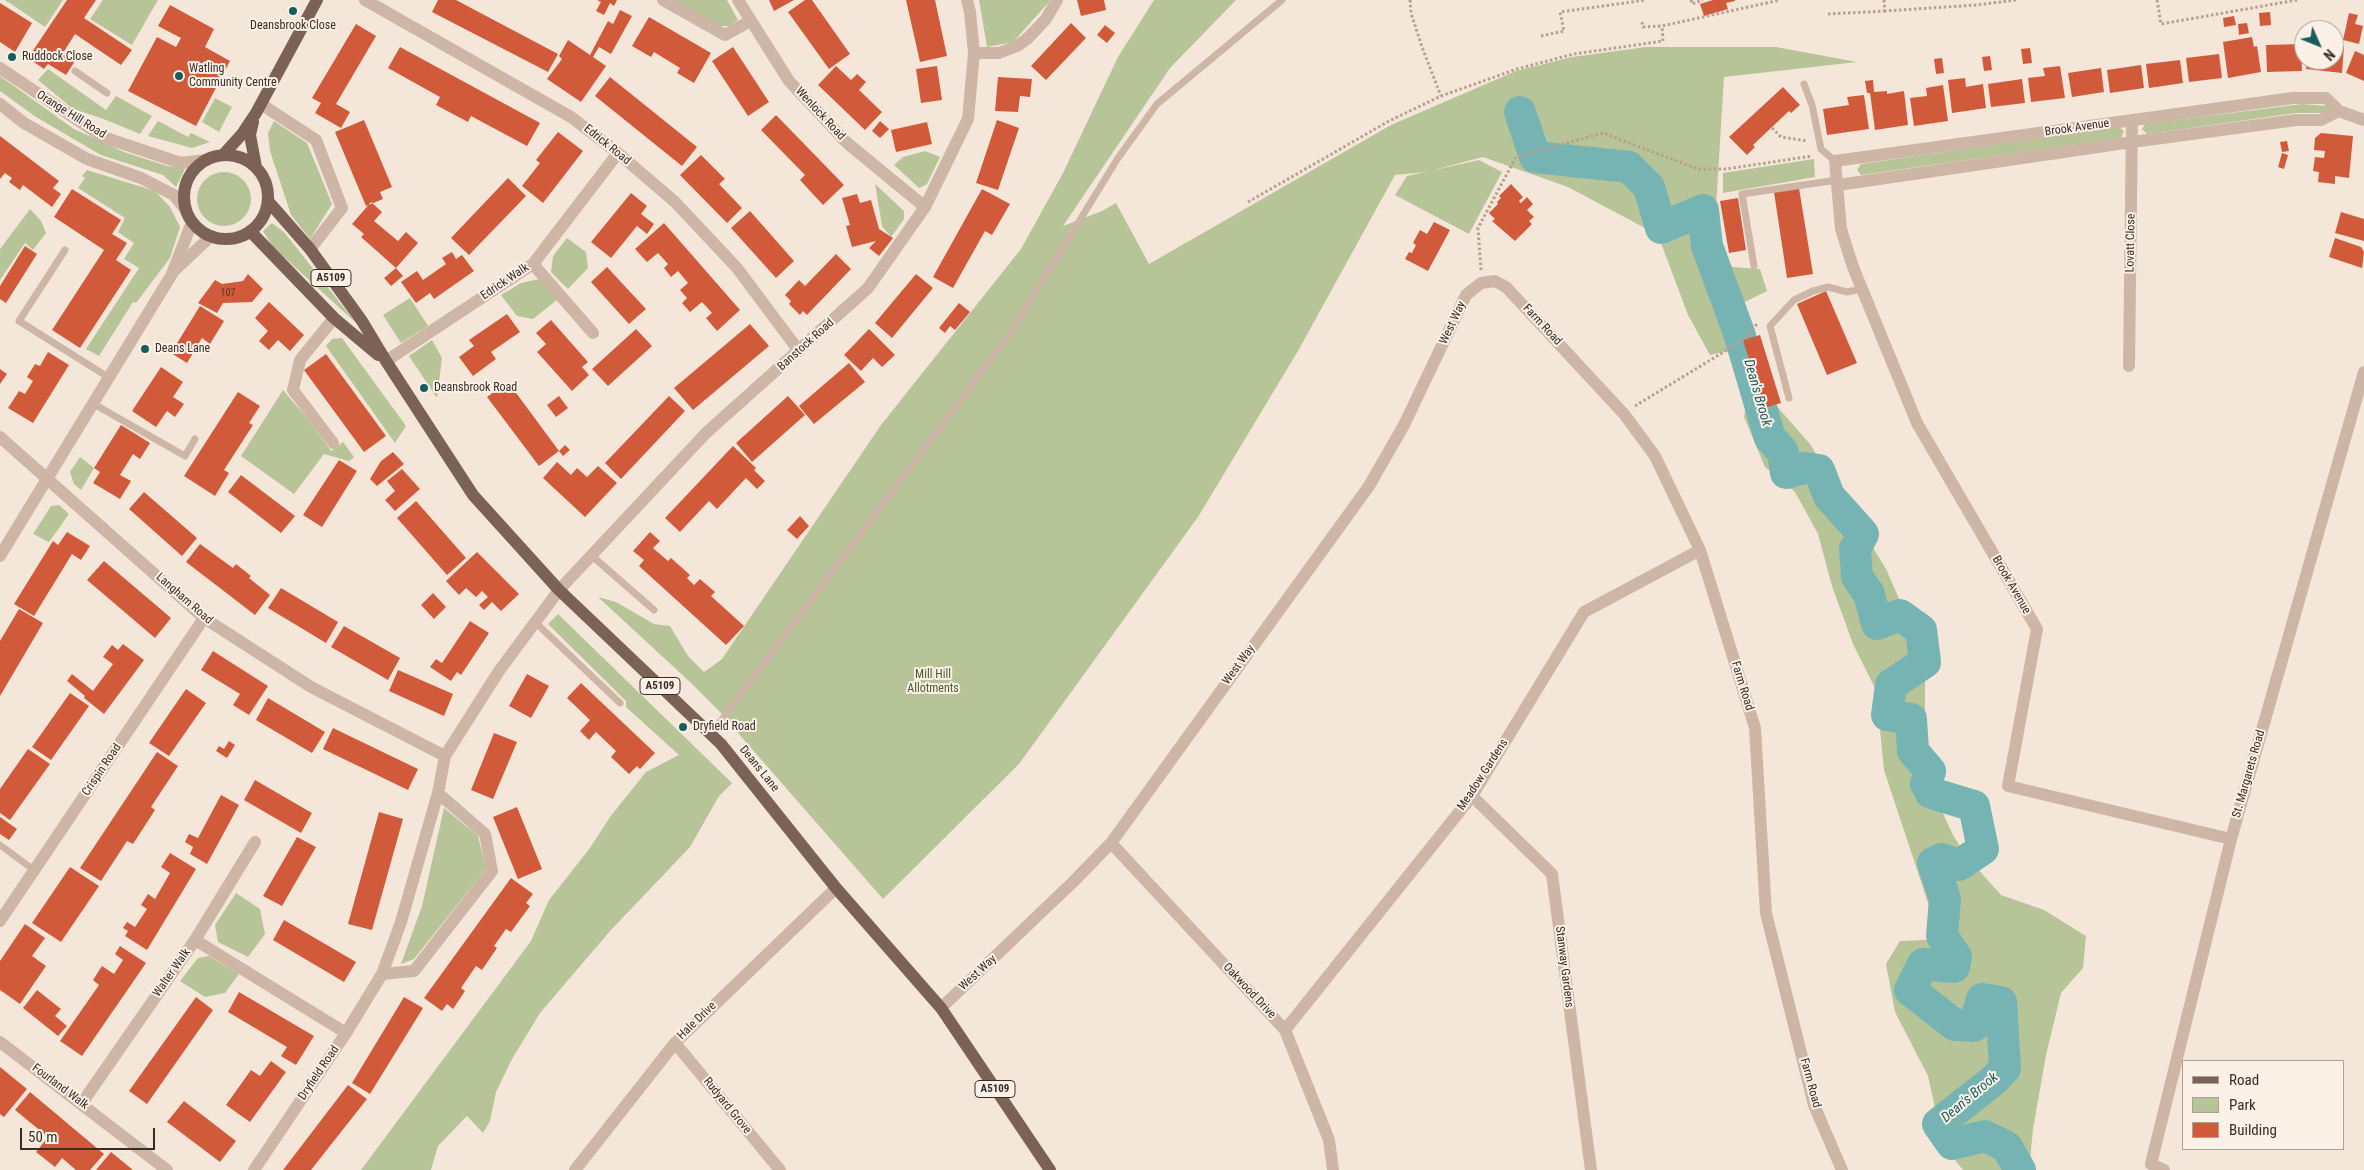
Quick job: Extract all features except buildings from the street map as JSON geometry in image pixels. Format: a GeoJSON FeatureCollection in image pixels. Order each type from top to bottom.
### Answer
{"type":"FeatureCollection","features":[{"type":"Feature","properties":{"kind":"main road"},"geometry":{"type":"LineString","coordinates":[[224,154],[242,134],[258,108],[317,0]]}},
{"type":"Feature","properties":{"kind":"main road"},"geometry":{"type":"LineString","coordinates":[[256,167],[250,135],[258,108]]}},
{"type":"Feature","properties":{"kind":"main road"},"geometry":{"type":"LineString","coordinates":[[224,154],[248,160],[256,167],[267,183],[268,201],[264,215],[250,231],[230,238],[211,236],[192,222],[185,209],[183,194],[186,182],[194,169],[205,160],[224,154]]}},
{"type":"Feature","properties":{"kind":"main road","name":"Deans Lane"},"geometry":{"type":"LineString","coordinates":[[268,201],[310,249],[362,321],[473,494],[559,590],[721,744],[836,888],[941,1008],[1050,1170]]}},
{"type":"Feature","properties":{"kind":"main road","name":"Deans Lane"},"geometry":{"type":"LineString","coordinates":[[250,231],[334,318],[386,361]]}},
{"type":"Feature","properties":{"kind":"street","name":"Edrick Road"},"geometry":{"type":"LineString","coordinates":[[364,0],[571,117],[618,153],[675,202],[737,268],[799,351]]}},
{"type":"Feature","properties":{"kind":"street"},"geometry":{"type":"LineString","coordinates":[[663,0],[725,36],[750,21]]}},
{"type":"Feature","properties":{"kind":"street","name":"Wenlock Road"},"geometry":{"type":"LineString","coordinates":[[738,0],[789,81],[846,142],[925,207]]}},
{"type":"Feature","properties":{"kind":"street","name":"Banstock Road"},"geometry":{"type":"LineString","coordinates":[[559,590],[706,433],[868,288],[925,207],[968,119],[974,53],[967,0]]}},
{"type":"Feature","properties":{"kind":"street"},"geometry":{"type":"LineString","coordinates":[[974,53],[999,54],[1017,46],[1027,39],[1046,19],[1057,0]]}},
{"type":"Feature","properties":{"kind":"street","name":"Orange Hill Road"},"geometry":{"type":"LineString","coordinates":[[0,68],[44,100],[103,137],[181,163],[205,160]]}},
{"type":"Feature","properties":{"kind":"street","name":"Brook Avenue"},"geometry":{"type":"LineString","coordinates":[[2231,839],[2008,786],[2037,629],[1917,423],[1862,289],[1841,228],[1835,160],[2293,98],[2326,98],[2339,111],[2364,120]]}},
{"type":"Feature","properties":{"kind":"street"},"geometry":{"type":"LineString","coordinates":[[0,104],[24,123],[87,159],[141,178],[174,195],[185,209]]}},
{"type":"Feature","properties":{"kind":"street"},"geometry":{"type":"LineString","coordinates":[[258,108],[316,140],[342,208],[310,249]]}},
{"type":"Feature","properties":{"kind":"street","name":"Brook Avenue"},"geometry":{"type":"LineString","coordinates":[[1837,183],[2296,120],[2321,120],[2339,111]]}},
{"type":"Feature","properties":{"kind":"street","name":"Lovatt Close"},"geometry":{"type":"LineString","coordinates":[[2129,366],[2132,120]]}},
{"type":"Feature","properties":{"kind":"street","name":"Edrick Walk"},"geometry":{"type":"LineString","coordinates":[[386,361],[533,264],[618,153]]}},
{"type":"Feature","properties":{"kind":"street"},"geometry":{"type":"LineString","coordinates":[[0,556],[47,476],[172,274],[192,222]]}},
{"type":"Feature","properties":{"kind":"street"},"geometry":{"type":"LineString","coordinates":[[172,274],[211,236]]}},
{"type":"Feature","properties":{"kind":"street"},"geometry":{"type":"LineString","coordinates":[[533,264],[593,333]]}},
{"type":"Feature","properties":{"kind":"street","name":"Farm Road"},"geometry":{"type":"LineString","coordinates":[[1481,283],[1495,281],[1506,287],[1624,414],[1655,456],[1700,550],[1754,728],[1766,913],[1814,1105],[1842,1170]]}},
{"type":"Feature","properties":{"kind":"street","name":"West Way"},"geometry":{"type":"LineString","coordinates":[[941,1008],[1073,882],[1111,843],[1369,486],[1404,425],[1466,295],[1481,283]]}},
{"type":"Feature","properties":{"kind":"street"},"geometry":{"type":"LineString","coordinates":[[334,318],[300,360],[293,390],[334,443]]}},
{"type":"Feature","properties":{"kind":"street","name":"St. Margarets Road"},"geometry":{"type":"LineString","coordinates":[[2164,1170],[2151,1164],[2231,839],[2364,372]]}},
{"type":"Feature","properties":{"kind":"street","name":"Langham Road"},"geometry":{"type":"LineString","coordinates":[[0,437],[47,476],[204,618],[311,686],[445,756]]}},
{"type":"Feature","properties":{"kind":"street","name":"Meadow Gardens"},"geometry":{"type":"LineString","coordinates":[[1285,1030],[1472,796],[1584,612],[1700,550]]}},
{"type":"Feature","properties":{"kind":"street","name":"Dryfield Road"},"geometry":{"type":"LineString","coordinates":[[254,1170],[346,1033],[382,974],[400,922],[438,793],[445,756],[499,671],[559,590]]}},
{"type":"Feature","properties":{"kind":"street","name":"Crispin Road"},"geometry":{"type":"LineString","coordinates":[[0,921],[204,618]]}},
{"type":"Feature","properties":{"kind":"street"},"geometry":{"type":"LineString","coordinates":[[382,974],[414,971],[492,871],[485,834],[438,793]]}},
{"type":"Feature","properties":{"kind":"street","name":"Stanway Gardens"},"geometry":{"type":"LineString","coordinates":[[1472,796],[1552,874],[1591,1170]]}},
{"type":"Feature","properties":{"kind":"street"},"geometry":{"type":"LineString","coordinates":[[196,940],[255,842]]}},
{"type":"Feature","properties":{"kind":"street","name":"Oakwood Drive"},"geometry":{"type":"LineString","coordinates":[[1111,843],[1285,1030],[1330,1140],[1333,1170]]}},
{"type":"Feature","properties":{"kind":"street","name":"Hale Drive"},"geometry":{"type":"LineString","coordinates":[[575,1170],[675,1043],[836,888]]}},
{"type":"Feature","properties":{"kind":"street","name":"Walter Walk"},"geometry":{"type":"LineString","coordinates":[[82,1103],[196,940],[346,1033]]}},
{"type":"Feature","properties":{"kind":"street","name":"Fourland Walk"},"geometry":{"type":"LineString","coordinates":[[0,1042],[167,1170]]}},
{"type":"Feature","properties":{"kind":"street","name":"Rudyard Grove"},"geometry":{"type":"LineString","coordinates":[[675,1043],[780,1170]]}},
{"type":"Feature","properties":{"kind":"lane"},"geometry":{"type":"LineString","coordinates":[[711,734],[1009,335],[1118,158],[1156,104],[1282,0]]}},
{"type":"Feature","properties":{"kind":"lane"},"geometry":{"type":"LineString","coordinates":[[75,71],[108,93]]}},
{"type":"Feature","properties":{"kind":"lane"},"geometry":{"type":"LineString","coordinates":[[1804,84],[1812,105],[1821,149],[1835,160]]}},
{"type":"Feature","properties":{"kind":"lane"},"geometry":{"type":"LineString","coordinates":[[1754,266],[1742,194],[1837,183]]}},
{"type":"Feature","properties":{"kind":"lane"},"geometry":{"type":"LineString","coordinates":[[65,250],[18,321],[108,377]]}},
{"type":"Feature","properties":{"kind":"lane"},"geometry":{"type":"LineString","coordinates":[[1789,398],[1770,326],[1794,300],[1813,290],[1828,287],[1847,292],[1862,289]]}},
{"type":"Feature","properties":{"kind":"lane"},"geometry":{"type":"LineString","coordinates":[[92,403],[185,456],[196,438]]}},
{"type":"Feature","properties":{"kind":"lane"},"geometry":{"type":"LineString","coordinates":[[592,556],[654,610]]}},
{"type":"Feature","properties":{"kind":"lane"},"geometry":{"type":"LineString","coordinates":[[535,622],[620,703]]}},
{"type":"Feature","properties":{"kind":"lane"},"geometry":{"type":"LineString","coordinates":[[0,845],[34,870]]}},
{"type":"Feature","properties":{"kind":"path"},"geometry":{"type":"LineString","coordinates":[[1410,0],[1417,30],[1441,96]]}},
{"type":"Feature","properties":{"kind":"path"},"geometry":{"type":"LineString","coordinates":[[1541,36],[1564,31],[1560,12],[1646,0]]}},
{"type":"Feature","properties":{"kind":"path"},"geometry":{"type":"LineString","coordinates":[[1691,0],[1692,4],[1703,0]]}},
{"type":"Feature","properties":{"kind":"path"},"geometry":{"type":"LineString","coordinates":[[1642,22],[1643,27],[1662,26],[1780,0]]}},
{"type":"Feature","properties":{"kind":"path"},"geometry":{"type":"LineString","coordinates":[[1884,0],[1885,11]]}},
{"type":"Feature","properties":{"kind":"path"},"geometry":{"type":"LineString","coordinates":[[1828,14],[1976,5],[2016,0]]}},
{"type":"Feature","properties":{"kind":"path"},"geometry":{"type":"LineString","coordinates":[[2157,0],[2161,24],[2297,0]]}},
{"type":"Feature","properties":{"kind":"path"},"geometry":{"type":"LineString","coordinates":[[1248,202],[1375,128],[1441,96],[1517,69],[1574,54],[1663,41],[1662,26]]}},
{"type":"Feature","properties":{"kind":"path"},"geometry":{"type":"LineString","coordinates":[[1772,128],[1781,137],[1804,139],[1821,149]]}},
{"type":"Feature","properties":{"kind":"path"},"geometry":{"type":"LineString","coordinates":[[1481,283],[1478,228],[1516,157],[1603,133],[1698,169],[1726,170],[1814,156],[1835,160]]}},
{"type":"Feature","properties":{"kind":"path"},"geometry":{"type":"LineString","coordinates":[[1624,414],[1740,342],[1764,317]]}},
{"type":"Feature","properties":{"kind":"green space"},"geometry":{"type":"Polygon","coordinates":[[[5,0],[63,0],[45,27],[5,0]]]}},
{"type":"Feature","properties":{"kind":"green space"},"geometry":{"type":"Polygon","coordinates":[[[103,0],[158,0],[132,45],[90,19],[103,0]]]}},
{"type":"Feature","properties":{"kind":"green space"},"geometry":{"type":"Polygon","coordinates":[[[672,0],[727,0],[738,20],[729,26],[718,26],[672,0]]]}},
{"type":"Feature","properties":{"kind":"green space"},"geometry":{"type":"Polygon","coordinates":[[[979,0],[1049,0],[1049,2],[1013,42],[987,47],[979,0]]]}},
{"type":"Feature","properties":{"kind":"green space","name":"Mill Hill Allotments"},"geometry":{"type":"Polygon","coordinates":[[[1154,0],[1236,0],[1170,68],[1063,226],[1102,211],[1116,203],[1149,264],[1391,125],[1516,71],[1572,57],[1646,47],[1776,47],[1857,62],[1724,77],[1714,240],[1732,267],[1760,269],[1767,291],[1739,305],[1737,349],[1710,355],[1688,315],[1658,235],[1568,187],[1483,157],[1426,172],[1395,175],[1298,351],[1198,517],[1019,764],[883,899],[738,733],[739,731],[690,682],[598,597],[616,602],[654,624],[670,626],[688,656],[704,672],[722,659],[881,425],[1021,249],[1063,173],[1118,57],[1154,0]]]}},
{"type":"Feature","properties":{"kind":"green space"},"geometry":{"type":"Polygon","coordinates":[[[48,69],[106,110],[116,96],[152,116],[140,134],[73,109],[38,80],[48,69]]]}},
{"type":"Feature","properties":{"kind":"green space"},"geometry":{"type":"Polygon","coordinates":[[[0,76],[74,129],[124,152],[167,166],[185,169],[176,187],[163,175],[101,155],[36,117],[0,91],[0,76]]]}},
{"type":"Feature","properties":{"kind":"green space"},"geometry":{"type":"Polygon","coordinates":[[[215,98],[232,107],[219,132],[202,122],[215,98]]]}},
{"type":"Feature","properties":{"kind":"green space"},"geometry":{"type":"Polygon","coordinates":[[[2302,104],[2327,106],[2330,109],[2327,113],[2296,113],[2147,134],[2142,129],[2145,124],[2302,104]]]}},
{"type":"Feature","properties":{"kind":"green space"},"geometry":{"type":"Polygon","coordinates":[[[158,121],[188,137],[191,133],[210,142],[192,148],[148,136],[158,121]]]}},
{"type":"Feature","properties":{"kind":"green space"},"geometry":{"type":"Polygon","coordinates":[[[274,121],[307,143],[332,204],[310,239],[291,215],[270,151],[268,133],[274,121]]]}},
{"type":"Feature","properties":{"kind":"green space"},"geometry":{"type":"Polygon","coordinates":[[[2119,127],[2124,131],[2121,138],[1861,175],[1857,170],[1861,164],[2119,127]]]}},
{"type":"Feature","properties":{"kind":"green space"},"geometry":{"type":"Polygon","coordinates":[[[925,151],[940,157],[927,184],[919,188],[894,165],[903,157],[925,151]]]}},
{"type":"Feature","properties":{"kind":"green space"},"geometry":{"type":"Polygon","coordinates":[[[1814,159],[1815,177],[1723,193],[1723,173],[1814,159]]]}},
{"type":"Feature","properties":{"kind":"green space"},"geometry":{"type":"Polygon","coordinates":[[[1479,160],[1502,172],[1469,234],[1395,195],[1407,176],[1479,160]]]}},
{"type":"Feature","properties":{"kind":"green space"},"geometry":{"type":"Polygon","coordinates":[[[87,170],[155,191],[170,207],[180,227],[170,258],[136,303],[133,302],[99,356],[86,349],[139,268],[124,259],[134,243],[118,232],[125,218],[78,188],[85,178],[82,176],[87,170]]]}},
{"type":"Feature","properties":{"kind":"green space"},"geometry":{"type":"Polygon","coordinates":[[[219,172],[229,172],[239,176],[247,184],[251,199],[247,214],[239,222],[229,226],[219,226],[209,222],[201,214],[197,204],[197,194],[201,184],[209,176],[219,172]]]}},
{"type":"Feature","properties":{"kind":"green space"},"geometry":{"type":"Polygon","coordinates":[[[875,184],[904,211],[904,219],[891,237],[882,226],[875,184]]]}},
{"type":"Feature","properties":{"kind":"green space"},"geometry":{"type":"Polygon","coordinates":[[[30,209],[41,221],[46,233],[33,250],[25,243],[0,280],[0,249],[30,209]]]}},
{"type":"Feature","properties":{"kind":"green space"},"geometry":{"type":"Polygon","coordinates":[[[272,223],[284,232],[356,323],[273,247],[263,231],[272,223]]]}},
{"type":"Feature","properties":{"kind":"green space"},"geometry":{"type":"Polygon","coordinates":[[[567,238],[586,252],[588,268],[568,289],[551,272],[553,256],[567,238]]]}},
{"type":"Feature","properties":{"kind":"green space"},"geometry":{"type":"Polygon","coordinates":[[[539,279],[557,300],[533,319],[517,316],[501,295],[521,283],[539,279]]]}},
{"type":"Feature","properties":{"kind":"green space"},"geometry":{"type":"Polygon","coordinates":[[[410,298],[428,326],[401,343],[383,315],[410,298]]]}},
{"type":"Feature","properties":{"kind":"green space"},"geometry":{"type":"Polygon","coordinates":[[[342,338],[406,426],[395,443],[326,346],[332,339],[342,338]]]}},
{"type":"Feature","properties":{"kind":"green space"},"geometry":{"type":"Polygon","coordinates":[[[432,340],[442,358],[437,398],[409,356],[432,340]]]}},
{"type":"Feature","properties":{"kind":"green space"},"geometry":{"type":"Polygon","coordinates":[[[1749,385],[1774,403],[1810,444],[1886,569],[1925,658],[1925,775],[1953,835],[1966,856],[2001,895],[2044,910],[2086,936],[2083,968],[2061,993],[2046,1055],[2033,1129],[2029,1170],[1963,1170],[1943,1145],[1928,1076],[1895,1012],[1886,964],[1900,941],[1928,940],[1930,909],[1884,770],[1876,690],[1853,644],[1832,586],[1818,534],[1795,492],[1765,467],[1744,417],[1749,385]]]}},
{"type":"Feature","properties":{"kind":"green space"},"geometry":{"type":"Polygon","coordinates":[[[283,390],[331,451],[343,442],[354,457],[349,461],[324,454],[294,494],[241,456],[283,390]]]}},
{"type":"Feature","properties":{"kind":"green space"},"geometry":{"type":"Polygon","coordinates":[[[80,457],[94,468],[81,490],[74,484],[70,472],[80,457]]]}},
{"type":"Feature","properties":{"kind":"green space"},"geometry":{"type":"Polygon","coordinates":[[[59,505],[69,514],[49,542],[33,534],[51,506],[59,505]]]}},
{"type":"Feature","properties":{"kind":"green space"},"geometry":{"type":"Polygon","coordinates":[[[558,614],[732,783],[719,796],[690,847],[610,931],[540,1013],[512,1059],[496,1092],[490,1121],[483,1133],[467,1116],[438,1146],[431,1170],[361,1170],[531,941],[549,900],[590,848],[610,817],[646,772],[679,755],[626,707],[626,701],[548,624],[558,614]]]}},
{"type":"Feature","properties":{"kind":"green space"},"geometry":{"type":"Polygon","coordinates":[[[444,808],[478,836],[486,869],[414,959],[401,964],[422,906],[444,808]]]}},
{"type":"Feature","properties":{"kind":"green space"},"geometry":{"type":"Polygon","coordinates":[[[236,893],[260,909],[265,934],[248,957],[218,942],[215,925],[236,893]]]}},
{"type":"Feature","properties":{"kind":"green space"},"geometry":{"type":"Polygon","coordinates":[[[209,956],[239,974],[225,993],[205,997],[180,981],[198,958],[209,956]]]}},
{"type":"Feature","properties":{"kind":"waterway","name":"Dean's Brook"},"geometry":{"type":"LineString","coordinates":[[1520,112],[1535,157],[1629,167],[1649,187],[1661,228],[1703,210],[1707,246],[1739,333],[1770,438],[1783,452],[1786,473],[1804,468],[1819,470],[1829,496],[1863,534],[1855,549],[1857,577],[1869,594],[1877,624],[1900,615],[1921,630],[1925,662],[1891,685],[1887,715],[1911,719],[1913,751],[1930,771],[1926,784],[1931,793],[1974,806],[1983,849],[1959,865],[1941,859],[1933,863],[1945,899],[1942,936],[1956,957],[1954,967],[1923,964],[1910,990],[1955,1025],[1974,1026],[1982,999],[2001,1002],[2005,1068],[1994,1080],[1938,1124],[1952,1144],[1985,1136],[2007,1147],[2020,1170]]}},
{"type":"Feature","properties":{"kind":"place","name":"Deansbrook Close"},"geometry":{"type":"Point","coordinates":[293,11]}},
{"type":"Feature","properties":{"kind":"place","name":"Ruddock Close"},"geometry":{"type":"Point","coordinates":[12,57]}},
{"type":"Feature","properties":{"kind":"place","name":"Watling Community Centre"},"geometry":{"type":"Point","coordinates":[179,76]}},
{"type":"Feature","properties":{"kind":"place","name":"Deans Lane"},"geometry":{"type":"Point","coordinates":[145,349]}},
{"type":"Feature","properties":{"kind":"place","name":"Deansbrook Road"},"geometry":{"type":"Point","coordinates":[424,388]}},
{"type":"Feature","properties":{"kind":"place","name":"Dryfield Road"},"geometry":{"type":"Point","coordinates":[683,727]}}]}
